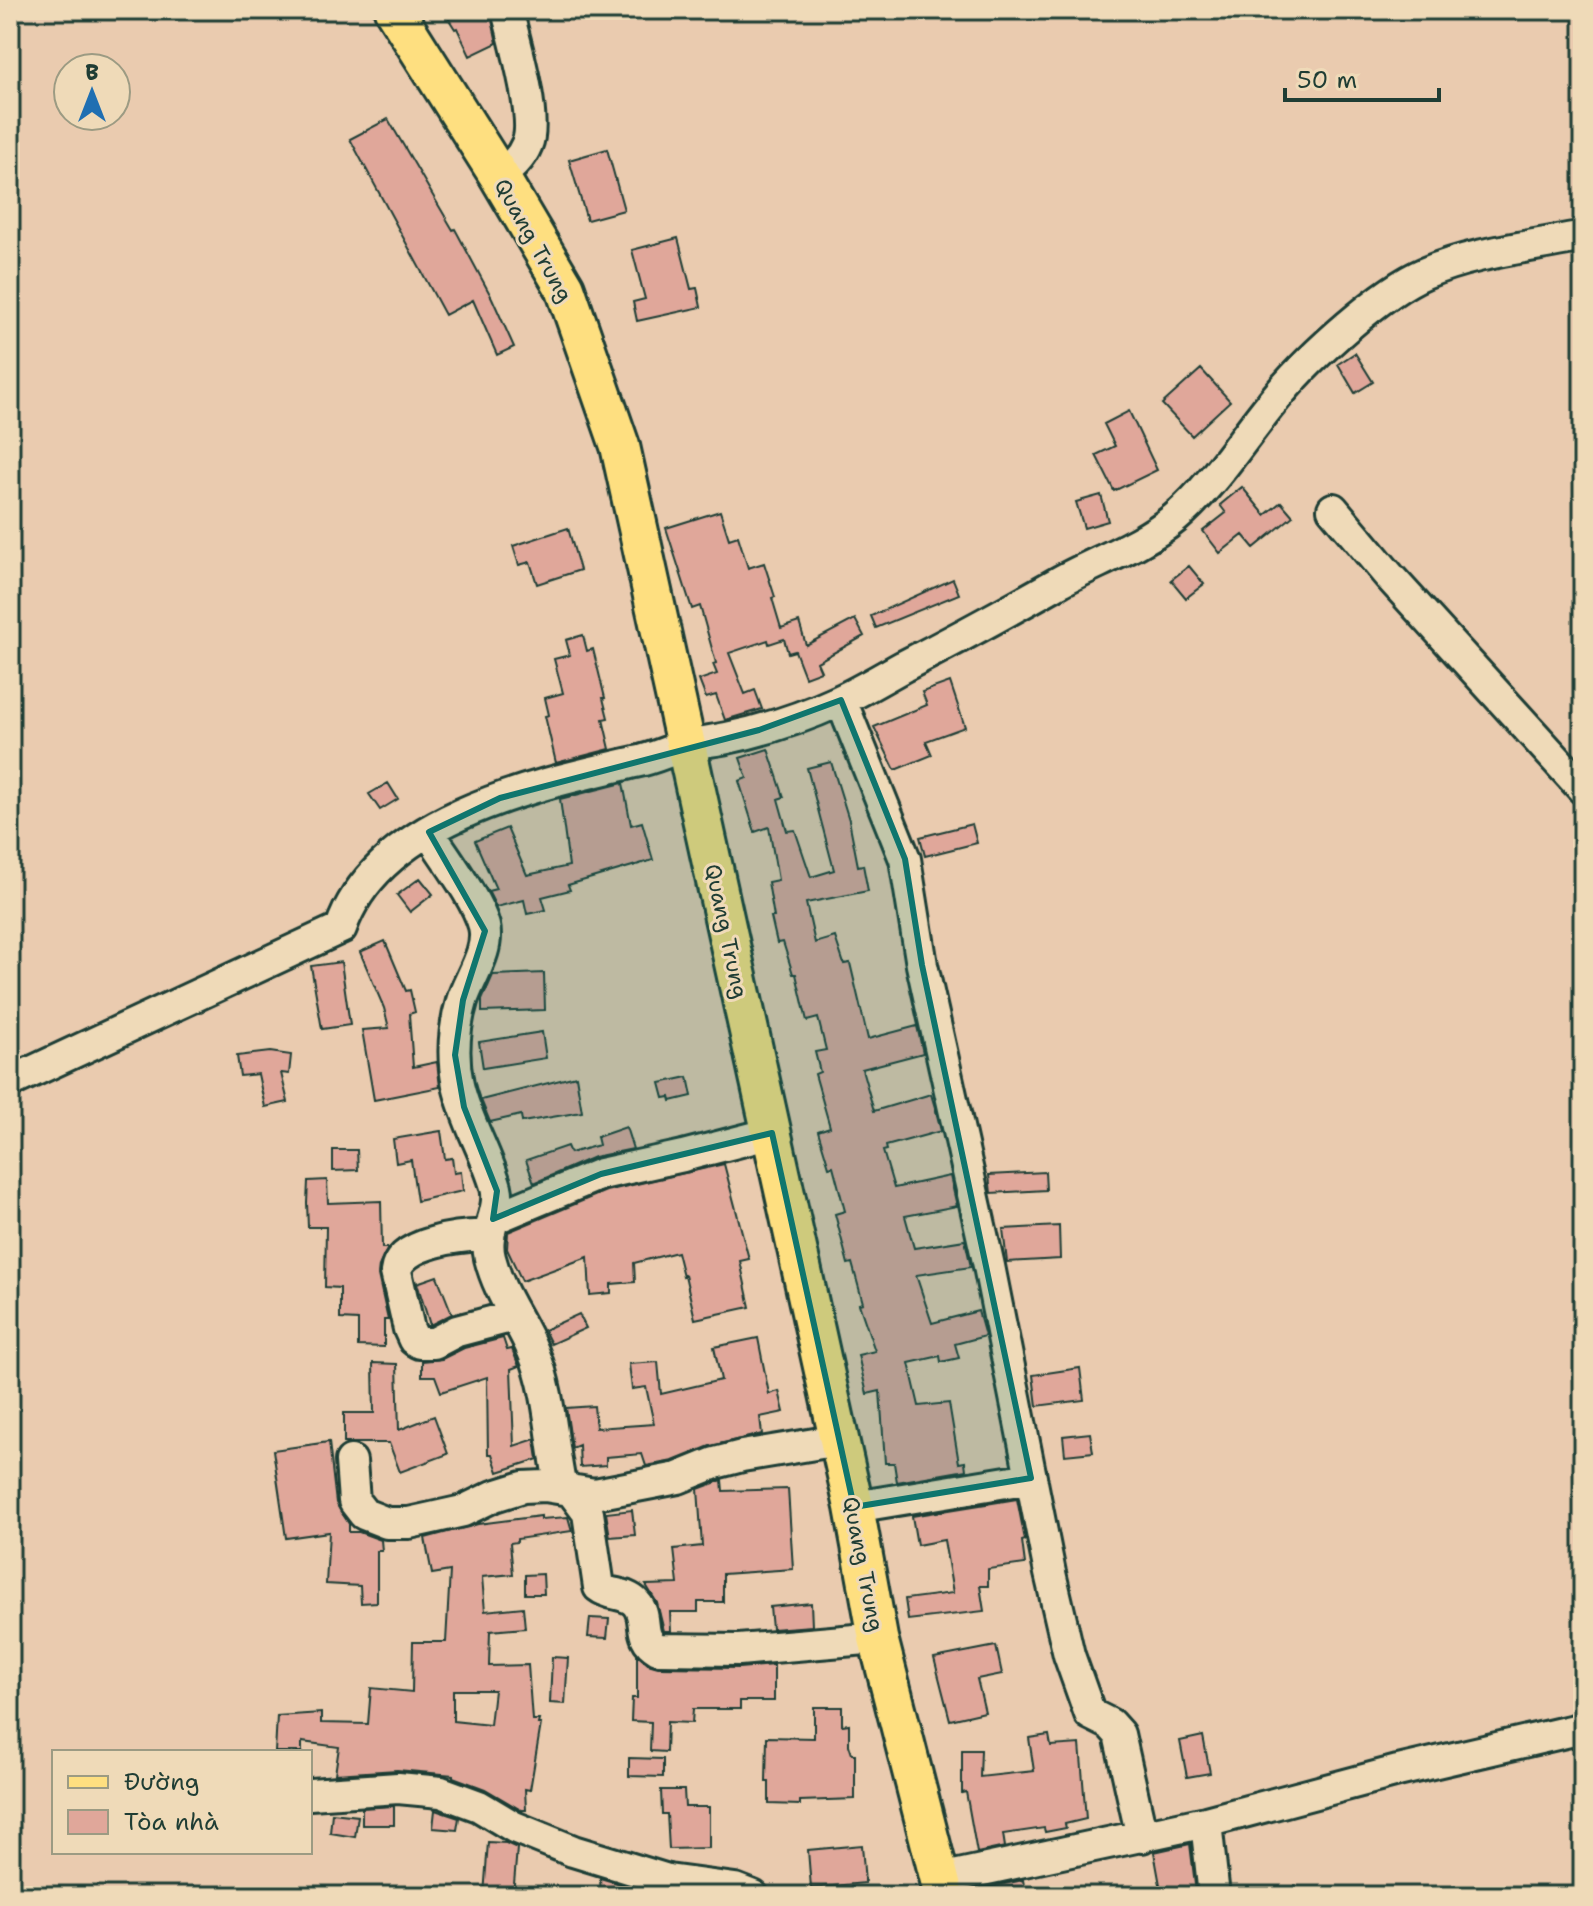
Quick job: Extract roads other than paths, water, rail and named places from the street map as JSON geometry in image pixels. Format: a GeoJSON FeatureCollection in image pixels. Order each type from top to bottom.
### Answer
{"type":"FeatureCollection","features":[{"type":"Feature","properties":{"kind":"main road","name":"Quang Trung"},"geometry":{"type":"LineString","coordinates":[[394,10],[499,176],[565,288],[620,446],[854,1507],[878,1638],[942,1887]]}},
{"type":"Feature","properties":{"kind":"street"},"geometry":{"type":"LineString","coordinates":[[499,176],[518,162],[529,141],[529,114],[507,10]]}},
{"type":"Feature","properties":{"kind":"street"},"geometry":{"type":"LineString","coordinates":[[10,1082],[341,928],[351,903],[370,876],[429,832],[480,805],[587,771],[639,762],[686,745],[759,730],[841,700],[1130,546],[1175,517],[1215,476],[1281,391],[1321,351],[1400,286],[1448,264],[1583,236]]}},
{"type":"Feature","properties":{"kind":"street"},"geometry":{"type":"LineString","coordinates":[[1333,509],[1390,577],[1583,789]]}},
{"type":"Feature","properties":{"kind":"street"},"geometry":{"type":"LineString","coordinates":[[841,700],[905,859],[925,980],[989,1266],[1050,1573],[1078,1684],[1090,1714],[1110,1724],[1119,1734],[1142,1837]]}},
{"type":"Feature","properties":{"kind":"street"},"geometry":{"type":"LineString","coordinates":[[429,832],[479,915],[485,931],[483,947],[456,1027],[457,1082],[497,1191],[490,1228],[498,1284],[533,1350],[566,1489],[588,1513],[599,1587],[637,1604],[645,1636],[649,1644],[658,1649],[727,1650],[878,1638]]}},
{"type":"Feature","properties":{"kind":"street"},"geometry":{"type":"LineString","coordinates":[[514,1316],[457,1331],[434,1343],[419,1343],[409,1329],[396,1272],[397,1263],[427,1245],[490,1228],[601,1174],[772,1133]]}},
{"type":"Feature","properties":{"kind":"street"},"geometry":{"type":"LineString","coordinates":[[351,1461],[354,1501],[364,1514],[387,1523],[409,1523],[442,1517],[523,1487],[595,1494],[678,1478],[742,1456],[839,1440]]}},
{"type":"Feature","properties":{"kind":"street"},"geometry":{"type":"LineString","coordinates":[[854,1507],[1031,1478]]}},
{"type":"Feature","properties":{"kind":"street"},"geometry":{"type":"LineString","coordinates":[[942,1887],[1370,1778],[1583,1728]]}},
{"type":"Feature","properties":{"kind":"street"},"geometry":{"type":"LineString","coordinates":[[312,1794],[398,1788],[441,1792],[470,1802],[514,1827],[573,1851],[668,1880],[735,1889],[753,1896]]}},
{"type":"Feature","properties":{"kind":"street"},"geometry":{"type":"LineString","coordinates":[[1206,1822],[1214,1896]]}}]}
